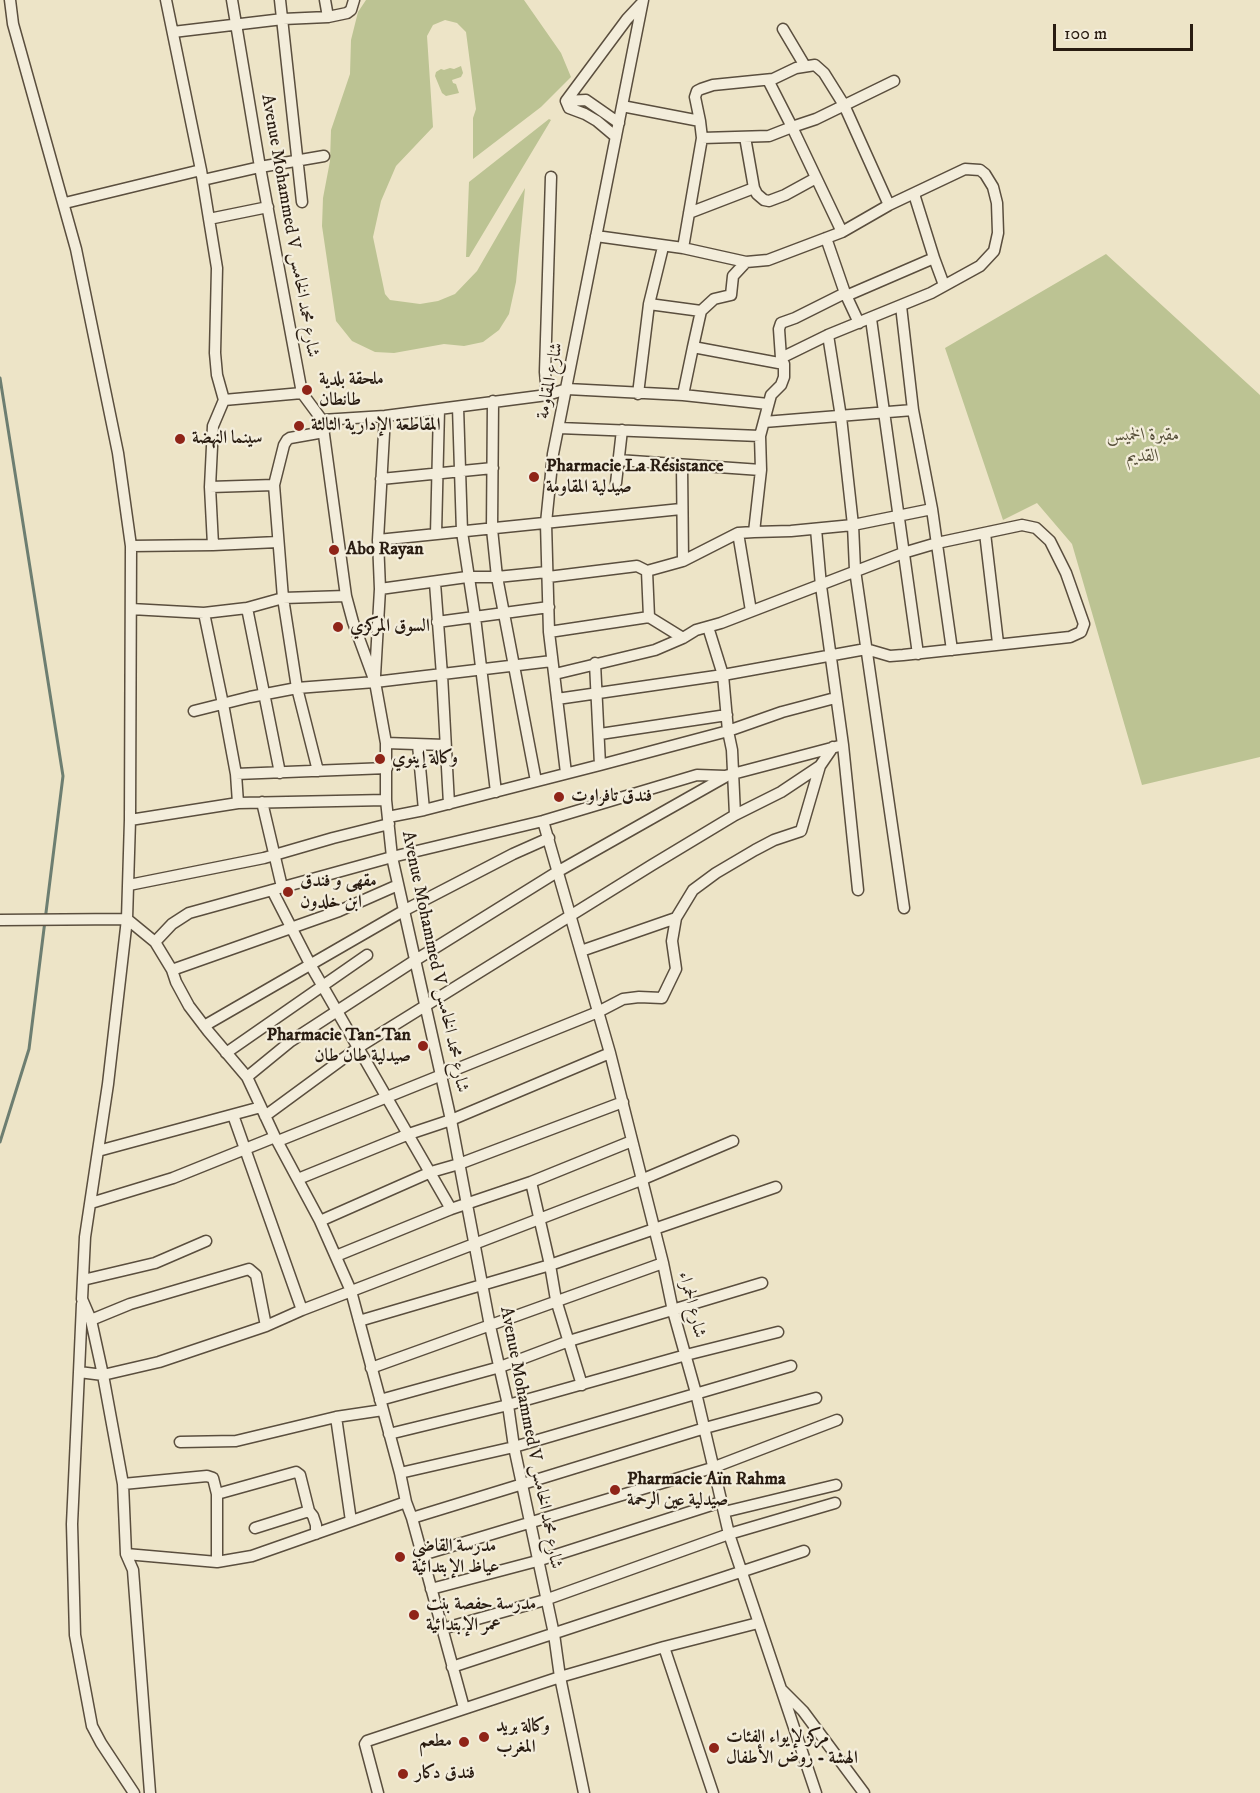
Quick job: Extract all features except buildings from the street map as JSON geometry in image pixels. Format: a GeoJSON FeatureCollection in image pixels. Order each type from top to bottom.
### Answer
{"type":"FeatureCollection","features":[{"type":"Feature","properties":{"kind":"street"},"geometry":{"type":"LineString","coordinates":[[2,0],[13,24],[65,203],[87,298],[118,453],[131,546],[130,820],[127,919],[85,1237],[72,1524],[75,1635],[92,1726],[100,1743],[134,1793]]}},
{"type":"Feature","properties":{"kind":"street"},"geometry":{"type":"LineString","coordinates":[[10,0],[13,24]]}},
{"type":"Feature","properties":{"kind":"street"},"geometry":{"type":"LineString","coordinates":[[166,0],[202,175],[217,268],[217,375],[224,400],[213,426],[210,487],[213,546]]}},
{"type":"Feature","properties":{"kind":"street","name":"Avenue Mohammed V شارع محمد الخامس"},"geometry":{"type":"LineString","coordinates":[[232,0],[267,207],[302,393],[322,420],[346,596],[375,682],[386,743],[386,800],[392,857],[451,1120],[584,1793]]}},
{"type":"Feature","properties":{"kind":"street"},"geometry":{"type":"LineString","coordinates":[[280,0],[302,202]]}},
{"type":"Feature","properties":{"kind":"street"},"geometry":{"type":"LineString","coordinates":[[325,0],[328,17]]}},
{"type":"Feature","properties":{"kind":"street"},"geometry":{"type":"LineString","coordinates":[[173,32],[282,19],[328,17],[347,13],[351,10],[354,0]]}},
{"type":"Feature","properties":{"kind":"street"},"geometry":{"type":"LineString","coordinates":[[566,101],[642,2]]}},
{"type":"Feature","properties":{"kind":"street","name":"شارع المقاومة"},"geometry":{"type":"LineString","coordinates":[[566,773],[549,632],[546,523],[554,454],[642,2]]}},
{"type":"Feature","properties":{"kind":"street"},"geometry":{"type":"LineString","coordinates":[[783,29],[805,66]]}},
{"type":"Feature","properties":{"kind":"street"},"geometry":{"type":"LineString","coordinates":[[684,248],[702,138],[695,98],[697,91],[714,86],[768,80],[813,64],[820,68],[844,105],[890,205]]}},
{"type":"Feature","properties":{"kind":"street"},"geometry":{"type":"LineString","coordinates":[[768,80],[842,232]]}},
{"type":"Feature","properties":{"kind":"street"},"geometry":{"type":"LineString","coordinates":[[702,138],[769,136],[844,105],[894,81]]}},
{"type":"Feature","properties":{"kind":"street"},"geometry":{"type":"LineString","coordinates":[[566,101],[586,100],[619,123]]}},
{"type":"Feature","properties":{"kind":"street"},"geometry":{"type":"LineString","coordinates":[[566,101],[569,108],[597,121],[616,137]]}},
{"type":"Feature","properties":{"kind":"street"},"geometry":{"type":"LineString","coordinates":[[622,106],[700,121]]}},
{"type":"Feature","properties":{"kind":"street"},"geometry":{"type":"LineString","coordinates":[[745,137],[754,188],[760,197],[769,201],[816,178]]}},
{"type":"Feature","properties":{"kind":"street"},"geometry":{"type":"LineString","coordinates":[[65,203],[202,175],[324,156]]}},
{"type":"Feature","properties":{"kind":"street"},"geometry":{"type":"LineString","coordinates":[[596,236],[663,247],[684,248],[746,262],[768,260],[842,232],[890,205],[965,169],[980,170],[993,187],[997,203],[998,233],[994,251],[980,266],[901,306],[828,335],[783,361],[693,347]]}},
{"type":"Feature","properties":{"kind":"street"},"geometry":{"type":"LineString","coordinates":[[547,395],[545,363],[551,177]]}},
{"type":"Feature","properties":{"kind":"street"},"geometry":{"type":"LineString","coordinates":[[689,213],[754,188]]}},
{"type":"Feature","properties":{"kind":"street"},"geometry":{"type":"LineString","coordinates":[[914,194],[944,285]]}},
{"type":"Feature","properties":{"kind":"street"},"geometry":{"type":"LineString","coordinates":[[209,219],[267,207]]}},
{"type":"Feature","properties":{"kind":"street"},"geometry":{"type":"LineString","coordinates":[[826,238],[845,295],[858,323]]}},
{"type":"Feature","properties":{"kind":"street"},"geometry":{"type":"LineString","coordinates":[[638,394],[649,304],[663,247]]}},
{"type":"Feature","properties":{"kind":"street"},"geometry":{"type":"LineString","coordinates":[[753,532],[761,470],[760,436],[771,395],[781,385],[783,361],[778,337],[782,323],[934,258]]}},
{"type":"Feature","properties":{"kind":"street"},"geometry":{"type":"LineString","coordinates":[[683,395],[701,311],[714,299],[731,295],[734,276],[746,262]]}},
{"type":"Feature","properties":{"kind":"street"},"geometry":{"type":"LineString","coordinates":[[649,304],[701,311]]}},
{"type":"Feature","properties":{"kind":"street"},"geometry":{"type":"LineString","coordinates":[[901,306],[914,410],[932,509],[952,650]]}},
{"type":"Feature","properties":{"kind":"street"},"geometry":{"type":"LineString","coordinates":[[871,318],[897,517],[918,654]]}},
{"type":"Feature","properties":{"kind":"street"},"geometry":{"type":"LineString","coordinates":[[828,335],[841,417],[853,525],[855,570],[904,908]]}},
{"type":"Feature","properties":{"kind":"street"},"geometry":{"type":"LineString","coordinates":[[322,420],[385,416],[458,407],[547,395],[567,389],[683,395],[768,404]]}},
{"type":"Feature","properties":{"kind":"street"},"geometry":{"type":"LineString","coordinates":[[224,400],[302,393]]}},
{"type":"Feature","properties":{"kind":"street"},"geometry":{"type":"LineString","coordinates":[[493,401],[492,529],[497,577],[516,664],[536,781]]}},
{"type":"Feature","properties":{"kind":"street"},"geometry":{"type":"LineString","coordinates":[[458,407],[462,532],[467,577],[475,617],[496,792]]}},
{"type":"Feature","properties":{"kind":"street"},"geometry":{"type":"LineString","coordinates":[[436,534],[439,409]]}},
{"type":"Feature","properties":{"kind":"street"},"geometry":{"type":"LineString","coordinates":[[764,422],[914,410]]}},
{"type":"Feature","properties":{"kind":"street"},"geometry":{"type":"LineString","coordinates":[[375,682],[380,590],[378,540],[385,416]]}},
{"type":"Feature","properties":{"kind":"street"},"geometry":{"type":"LineString","coordinates":[[559,428],[760,436]]}},
{"type":"Feature","properties":{"kind":"street"},"geometry":{"type":"LineString","coordinates":[[616,483],[622,430]]}},
{"type":"Feature","properties":{"kind":"street"},"geometry":{"type":"LineString","coordinates":[[318,771],[297,688],[283,598],[274,485],[287,440],[324,432]]}},
{"type":"Feature","properties":{"kind":"street"},"geometry":{"type":"LineString","coordinates":[[618,460],[761,470]]}},
{"type":"Feature","properties":{"kind":"street"},"geometry":{"type":"LineString","coordinates":[[682,465],[683,561]]}},
{"type":"Feature","properties":{"kind":"street"},"geometry":{"type":"LineString","coordinates":[[381,479],[493,468]]}},
{"type":"Feature","properties":{"kind":"street"},"geometry":{"type":"LineString","coordinates":[[210,487],[274,485]]}},
{"type":"Feature","properties":{"kind":"street"},"geometry":{"type":"LineString","coordinates":[[378,540],[681,509]]}},
{"type":"Feature","properties":{"kind":"street"},"geometry":{"type":"LineString","coordinates":[[380,590],[467,577],[547,574],[637,566],[647,571],[683,561],[738,533],[853,525],[932,509]]}},
{"type":"Feature","properties":{"kind":"street"},"geometry":{"type":"LineString","coordinates":[[555,674],[655,650],[696,630],[821,586],[855,570],[903,553],[937,543],[1022,525],[1032,526],[1041,531],[1050,541],[1066,573],[1084,625],[1080,633],[1070,637],[890,656],[866,649],[723,675],[557,699]]}},
{"type":"Feature","properties":{"kind":"street"},"geometry":{"type":"LineString","coordinates":[[816,529],[831,655],[838,746],[858,890]]}},
{"type":"Feature","properties":{"kind":"street"},"geometry":{"type":"LineString","coordinates":[[738,533],[751,611]]}},
{"type":"Feature","properties":{"kind":"street"},"geometry":{"type":"LineString","coordinates":[[985,533],[998,643]]}},
{"type":"Feature","properties":{"kind":"street"},"geometry":{"type":"LineString","coordinates":[[131,546],[213,546],[278,542]]}},
{"type":"Feature","properties":{"kind":"street"},"geometry":{"type":"LineString","coordinates":[[647,571],[649,617]]}},
{"type":"Feature","properties":{"kind":"street"},"geometry":{"type":"LineString","coordinates":[[435,583],[449,804]]}},
{"type":"Feature","properties":{"kind":"street"},"geometry":{"type":"LineString","coordinates":[[131,609],[204,613],[247,608],[283,598],[346,596]]}},
{"type":"Feature","properties":{"kind":"street"},"geometry":{"type":"LineString","coordinates":[[437,622],[549,607]]}},
{"type":"Feature","properties":{"kind":"street"},"geometry":{"type":"LineString","coordinates":[[247,608],[280,773]]}},
{"type":"Feature","properties":{"kind":"street"},"geometry":{"type":"LineString","coordinates":[[204,613],[236,774],[238,803]]}},
{"type":"Feature","properties":{"kind":"street"},"geometry":{"type":"LineString","coordinates":[[549,632],[649,617],[683,638]]}},
{"type":"Feature","properties":{"kind":"street"},"geometry":{"type":"LineString","coordinates":[[708,627],[723,675],[735,815]]}},
{"type":"Feature","properties":{"kind":"street"},"geometry":{"type":"LineString","coordinates":[[194,711],[297,688],[442,675],[552,661]]}},
{"type":"Feature","properties":{"kind":"street"},"geometry":{"type":"LineString","coordinates":[[595,663],[600,765]]}},
{"type":"Feature","properties":{"kind":"street"},"geometry":{"type":"LineString","coordinates":[[129,885],[274,855],[423,810],[728,731],[782,712],[835,698]]}},
{"type":"Feature","properties":{"kind":"street"},"geometry":{"type":"LineString","coordinates":[[600,734],[727,716]]}},
{"type":"Feature","properties":{"kind":"street"},"geometry":{"type":"LineString","coordinates":[[386,743],[445,745]]}},
{"type":"Feature","properties":{"kind":"street"},"geometry":{"type":"LineString","coordinates":[[418,745],[423,810]]}},
{"type":"Feature","properties":{"kind":"street"},"geometry":{"type":"LineString","coordinates":[[98,1151],[233,1115],[263,1112],[359,1047],[570,916],[735,815],[782,792],[820,766],[838,746]]}},
{"type":"Feature","properties":{"kind":"street"},"geometry":{"type":"LineString","coordinates":[[247,1077],[291,1041],[414,961],[557,872],[730,775],[838,746]]}},
{"type":"Feature","properties":{"kind":"street"},"geometry":{"type":"LineString","coordinates":[[91,1203],[173,1178],[387,1097],[598,1012],[623,999],[639,996],[662,998],[676,969],[672,940],[676,918],[693,890],[716,873],[774,840],[801,831],[820,766]]}},
{"type":"Feature","properties":{"kind":"street"},"geometry":{"type":"LineString","coordinates":[[236,774],[387,768]]}},
{"type":"Feature","properties":{"kind":"street"},"geometry":{"type":"LineString","coordinates":[[155,942],[172,924],[189,913],[392,857],[543,821],[697,775],[730,775]]}},
{"type":"Feature","properties":{"kind":"street"},"geometry":{"type":"LineString","coordinates":[[130,820],[238,803],[386,800]]}},
{"type":"Feature","properties":{"kind":"street"},"geometry":{"type":"LineString","coordinates":[[262,802],[274,855],[277,889],[291,927],[311,966],[451,1209]]}},
{"type":"Feature","properties":{"kind":"street","name":"شارع الحمراء"},"geometry":{"type":"LineString","coordinates":[[543,821],[610,1053],[673,1311],[705,1428],[712,1468],[729,1534],[816,1793]]}},
{"type":"Feature","properties":{"kind":"street"},"geometry":{"type":"LineString","coordinates":[[204,1026],[405,910],[549,838]]}},
{"type":"Feature","properties":{"kind":"street"},"geometry":{"type":"LineString","coordinates":[[172,970],[339,911],[398,885]]}},
{"type":"Feature","properties":{"kind":"street"},"geometry":{"type":"LineString","coordinates":[[582,951],[676,918]]}},
{"type":"Feature","properties":{"kind":"street"},"geometry":{"type":"LineString","coordinates":[[0,920],[127,919],[155,942],[172,970],[189,1006],[247,1077],[276,1139],[320,1221],[351,1292],[406,1502],[464,1708]]}},
{"type":"Feature","properties":{"kind":"street"},"geometry":{"type":"LineString","coordinates":[[226,1053],[367,955]]}},
{"type":"Feature","properties":{"kind":"street"},"geometry":{"type":"LineString","coordinates":[[298,1179],[409,1134],[451,1120],[610,1053]]}},
{"type":"Feature","properties":{"kind":"street"},"geometry":{"type":"LineString","coordinates":[[320,1221],[431,1172],[459,1164],[622,1102]]}},
{"type":"Feature","properties":{"kind":"street"},"geometry":{"type":"LineString","coordinates":[[233,1115],[302,1310]]}},
{"type":"Feature","properties":{"kind":"street"},"geometry":{"type":"LineString","coordinates":[[336,1256],[451,1209],[531,1182],[632,1141]]}},
{"type":"Feature","properties":{"kind":"street"},"geometry":{"type":"LineString","coordinates":[[79,1372],[103,1375],[159,1362],[266,1326],[302,1310],[641,1180],[732,1141]]}},
{"type":"Feature","properties":{"kind":"street"},"geometry":{"type":"LineString","coordinates":[[531,1182],[556,1300],[582,1385]]}},
{"type":"Feature","properties":{"kind":"street"},"geometry":{"type":"LineString","coordinates":[[358,1321],[550,1265],[776,1187]]}},
{"type":"Feature","properties":{"kind":"street"},"geometry":{"type":"LineString","coordinates":[[83,1280],[154,1263],[206,1240]]}},
{"type":"Feature","properties":{"kind":"street"},"geometry":{"type":"LineString","coordinates":[[371,1368],[663,1263]]}},
{"type":"Feature","properties":{"kind":"street"},"geometry":{"type":"LineString","coordinates":[[91,1320],[130,1304],[249,1269],[256,1275],[266,1326]]}},
{"type":"Feature","properties":{"kind":"street"},"geometry":{"type":"LineString","coordinates":[[180,1442],[236,1441],[382,1405],[500,1367],[570,1341],[762,1283]]}},
{"type":"Feature","properties":{"kind":"street"},"geometry":{"type":"LineString","coordinates":[[82,1299],[91,1320],[123,1484],[126,1554],[133,1570],[150,1793]]}},
{"type":"Feature","properties":{"kind":"street"},"geometry":{"type":"LineString","coordinates":[[389,1434],[508,1405],[686,1355],[778,1332]]}},
{"type":"Feature","properties":{"kind":"street"},"geometry":{"type":"LineString","coordinates":[[400,1473],[514,1447],[791,1366]]}},
{"type":"Feature","properties":{"kind":"street"},"geometry":{"type":"LineString","coordinates":[[412,1518],[705,1428],[816,1398]]}},
{"type":"Feature","properties":{"kind":"street"},"geometry":{"type":"LineString","coordinates":[[336,1417],[351,1521]]}},
{"type":"Feature","properties":{"kind":"street"},"geometry":{"type":"LineString","coordinates":[[422,1555],[712,1468],[837,1420]]}},
{"type":"Feature","properties":{"kind":"street"},"geometry":{"type":"LineString","coordinates":[[217,1494],[296,1472],[300,1475],[309,1511],[316,1525],[316,1534]]}},
{"type":"Feature","properties":{"kind":"street"},"geometry":{"type":"LineString","coordinates":[[123,1484],[210,1476],[215,1482],[217,1494],[217,1562]]}},
{"type":"Feature","properties":{"kind":"street"},"geometry":{"type":"LineString","coordinates":[[431,1589],[723,1507],[836,1485]]}},
{"type":"Feature","properties":{"kind":"street"},"geometry":{"type":"LineString","coordinates":[[126,1554],[217,1562],[252,1556],[406,1502]]}},
{"type":"Feature","properties":{"kind":"street"},"geometry":{"type":"LineString","coordinates":[[442,1629],[545,1599],[729,1534],[835,1503]]}},
{"type":"Feature","properties":{"kind":"street"},"geometry":{"type":"LineString","coordinates":[[255,1528],[309,1511]]}},
{"type":"Feature","properties":{"kind":"street"},"geometry":{"type":"LineString","coordinates":[[452,1667],[804,1551]]}},
{"type":"Feature","properties":{"kind":"street"},"geometry":{"type":"LineString","coordinates":[[378,1793],[366,1742],[560,1677],[758,1623]]}},
{"type":"Feature","properties":{"kind":"street"},"geometry":{"type":"LineString","coordinates":[[664,1647],[713,1793]]}},
{"type":"Feature","properties":{"kind":"street"},"geometry":{"type":"LineString","coordinates":[[782,1690],[803,1711],[864,1793]]}},
{"type":"Feature","properties":{"kind":"green space"},"geometry":{"type":"Polygon","coordinates":[[[366,0],[524,0],[561,53],[571,77],[541,107],[473,159],[473,118],[476,109],[466,32],[457,23],[445,20],[433,25],[427,36],[433,127],[396,166],[381,201],[373,237],[385,294],[390,300],[420,304],[438,301],[455,294],[477,271],[525,188],[516,282],[509,314],[499,330],[483,342],[464,346],[444,344],[394,353],[375,352],[352,341],[336,321],[322,226],[323,198],[330,161],[331,130],[350,74],[351,40],[358,12],[366,0]]]}},
{"type":"Feature","properties":{"kind":"green space"},"geometry":{"type":"Polygon","coordinates":[[[461,66],[463,73],[461,77],[452,80],[459,93],[446,96],[442,93],[435,76],[436,72],[461,66]]]}},
{"type":"Feature","properties":{"kind":"green space"},"geometry":{"type":"Polygon","coordinates":[[[549,119],[551,120],[469,257],[466,257],[469,182],[549,119]]]}},
{"type":"Feature","properties":{"kind":"green space","name":"مقبرة الخميس القديم"},"geometry":{"type":"Polygon","coordinates":[[[1106,254],[1260,395],[1260,757],[1142,785],[1072,544],[1037,503],[1003,520],[945,348],[1106,254]]]}},
{"type":"Feature","properties":{"kind":"waterway"},"geometry":{"type":"LineString","coordinates":[[0,378],[63,776],[29,1049],[0,1142]]}},
{"type":"Feature","properties":{"kind":"place","name":"ملحقة بلدية طانطان"},"geometry":{"type":"Point","coordinates":[307,390]}},
{"type":"Feature","properties":{"kind":"place","name":"المقاطعة الإدارية الثالثة"},"geometry":{"type":"Point","coordinates":[299,426]}},
{"type":"Feature","properties":{"kind":"place","name":"سينما النهضة"},"geometry":{"type":"Point","coordinates":[180,439]}},
{"type":"Feature","properties":{"kind":"place","name":"Pharmacie La Résistance صيدلية المقاومة"},"geometry":{"type":"Point","coordinates":[534,477]}},
{"type":"Feature","properties":{"kind":"place","name":"Abo Rayan"},"geometry":{"type":"Point","coordinates":[334,550]}},
{"type":"Feature","properties":{"kind":"place","name":"السوق المركزي"},"geometry":{"type":"Point","coordinates":[338,627]}},
{"type":"Feature","properties":{"kind":"place","name":"وكالة إينوي"},"geometry":{"type":"Point","coordinates":[380,759]}},
{"type":"Feature","properties":{"kind":"place","name":"فندق تافراوت"},"geometry":{"type":"Point","coordinates":[559,797]}},
{"type":"Feature","properties":{"kind":"place","name":"مقهى و فندق ابن خلدون"},"geometry":{"type":"Point","coordinates":[288,892]}},
{"type":"Feature","properties":{"kind":"place","name":"Pharmacie Tan-Tan صيدلية طان طان"},"geometry":{"type":"Point","coordinates":[423,1046]}},
{"type":"Feature","properties":{"kind":"place","name":"Pharmacie Aïn Rahma صيدلية عين الرحمة"},"geometry":{"type":"Point","coordinates":[615,1490]}},
{"type":"Feature","properties":{"kind":"place","name":"مدرسة القاضي عياظ الإبتدائية"},"geometry":{"type":"Point","coordinates":[400,1557]}},
{"type":"Feature","properties":{"kind":"place","name":"مدرسة حفصة بنت عمر الإبتدائية"},"geometry":{"type":"Point","coordinates":[414,1615]}},
{"type":"Feature","properties":{"kind":"place","name":"وكالة بريد المغرب"},"geometry":{"type":"Point","coordinates":[484,1737]}},
{"type":"Feature","properties":{"kind":"place","name":"مطعم"},"geometry":{"type":"Point","coordinates":[464,1742]}},
{"type":"Feature","properties":{"kind":"place","name":"مركز لإيواء الفئات الهشة - روض الأطفال"},"geometry":{"type":"Point","coordinates":[714,1748]}},
{"type":"Feature","properties":{"kind":"place","name":"فندق دكار"},"geometry":{"type":"Point","coordinates":[403,1774]}}]}
